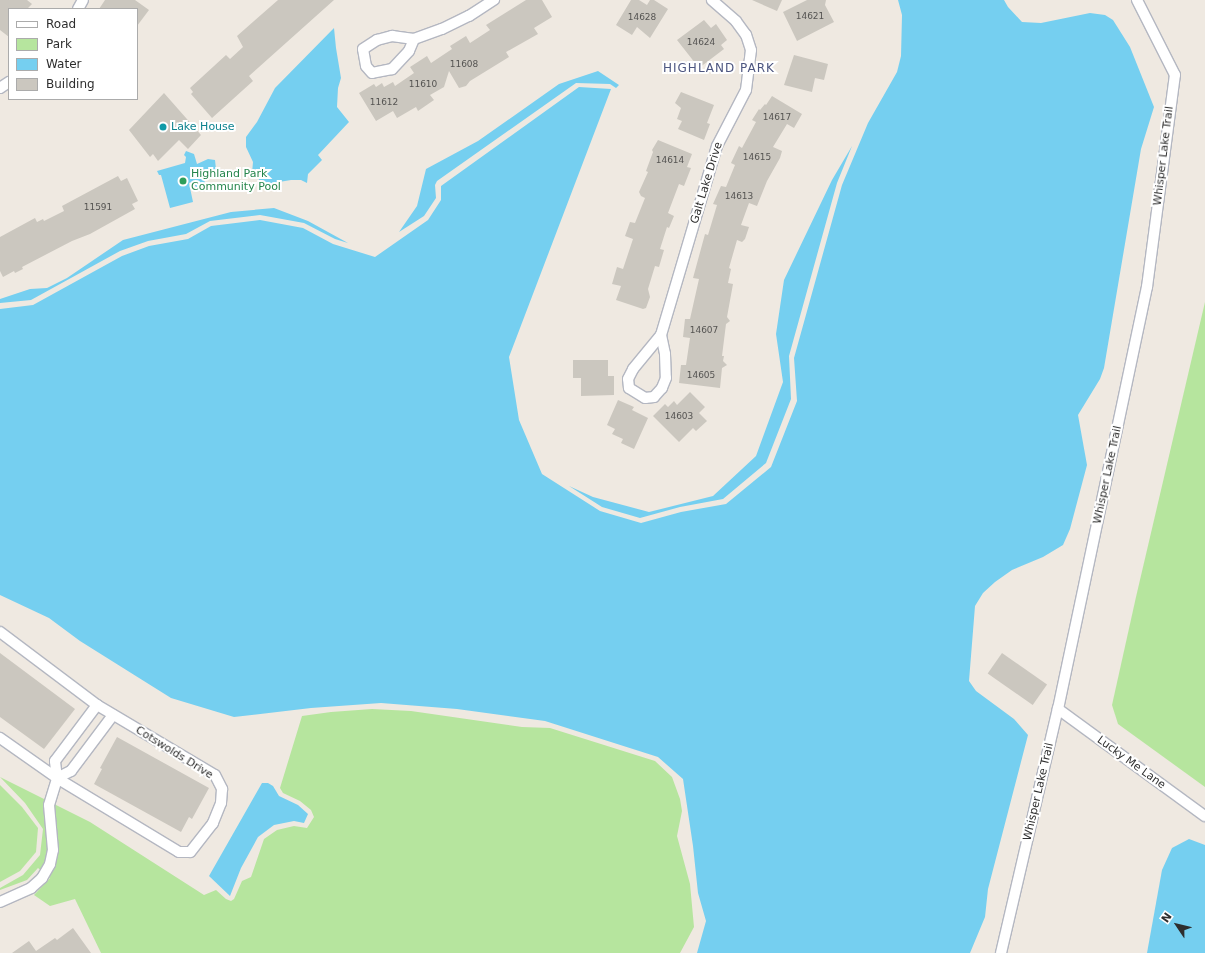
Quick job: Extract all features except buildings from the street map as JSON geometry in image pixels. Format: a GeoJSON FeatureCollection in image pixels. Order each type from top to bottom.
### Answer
{"type":"FeatureCollection","features":[{"type":"Feature","properties":{"kind":"street"},"geometry":{"type":"LineString","coordinates":[[414,39],[409,52],[392,69],[372,73],[366,66],[363,49],[377,40],[392,36],[414,39],[442,29],[469,16],[494,0]]}},
{"type":"Feature","properties":{"kind":"street","name":"Galt Lake Drive"},"geometry":{"type":"LineString","coordinates":[[661,335],[665,354],[666,378],[662,388],[654,397],[645,398],[629,388],[628,379],[633,369],[661,335],[717,146],[746,90],[751,50],[746,35],[736,21],[712,0]]}},
{"type":"Feature","properties":{"kind":"street","name":"Whisper Lake Trail"},"geometry":{"type":"LineString","coordinates":[[1001,953],[1058,709],[1147,287],[1175,75],[1137,0]]}},
{"type":"Feature","properties":{"kind":"street","name":"Cotswolds Drive"},"geometry":{"type":"LineString","coordinates":[[0,632],[97,706],[215,775],[222,789],[221,803],[213,823],[190,852],[180,852],[57,778],[0,738]]}},
{"type":"Feature","properties":{"kind":"street"},"geometry":{"type":"LineString","coordinates":[[0,902],[31,888],[42,878],[50,864],[53,850],[49,805],[57,778],[54,761],[97,706]]}},
{"type":"Feature","properties":{"kind":"street","name":"Lucky Me Lane"},"geometry":{"type":"LineString","coordinates":[[1058,709],[1205,816]]}},
{"type":"Feature","properties":{"kind":"street"},"geometry":{"type":"LineString","coordinates":[[57,778],[71,771],[113,715]]}},
{"type":"Feature","properties":{"kind":"green space"},"geometry":{"type":"Polygon","coordinates":[[[1205,302],[1205,787],[1118,724],[1112,705],[1205,302]]]}},
{"type":"Feature","properties":{"kind":"green space"},"geometry":{"type":"Polygon","coordinates":[[[372,709],[411,711],[522,727],[550,728],[655,761],[672,777],[680,799],[682,811],[677,836],[690,884],[694,927],[680,953],[101,953],[75,899],[50,906],[34,895],[50,878],[38,868],[27,880],[0,890],[0,888],[23,875],[40,855],[43,829],[25,803],[0,777],[90,822],[204,895],[216,890],[226,899],[231,901],[234,899],[242,881],[251,877],[264,839],[277,830],[294,826],[307,828],[314,817],[311,810],[300,801],[283,793],[280,788],[302,716],[372,709]]]}},
{"type":"Feature","properties":{"kind":"green space"},"geometry":{"type":"Polygon","coordinates":[[[0,785],[22,807],[38,828],[36,852],[20,871],[0,882],[0,785]]]}},
{"type":"Feature","properties":{"kind":"water"},"geometry":{"type":"Polygon","coordinates":[[[898,0],[1004,0],[1008,7],[1022,22],[1041,23],[1090,13],[1105,15],[1113,20],[1130,47],[1154,107],[1141,149],[1104,368],[1100,379],[1078,415],[1087,465],[1070,529],[1063,545],[1043,557],[1012,570],[983,593],[975,606],[969,681],[976,691],[1014,719],[1028,735],[988,889],[985,917],[970,953],[697,953],[706,921],[698,893],[683,779],[658,757],[545,721],[457,709],[381,703],[311,708],[234,717],[171,698],[80,641],[49,618],[0,595],[0,309],[33,305],[122,256],[149,246],[188,239],[211,226],[260,220],[303,228],[333,244],[375,257],[428,220],[441,200],[441,186],[579,87],[611,89],[509,357],[519,420],[542,474],[600,511],[641,523],[681,512],[726,504],[771,467],[797,401],[794,358],[842,185],[868,123],[897,72],[901,56],[902,15],[898,0]]]}},
{"type":"Feature","properties":{"kind":"water"},"geometry":{"type":"Polygon","coordinates":[[[334,28],[341,78],[338,88],[337,107],[349,122],[318,155],[322,160],[308,174],[307,183],[301,180],[291,180],[261,185],[258,183],[259,179],[252,173],[253,162],[246,147],[246,137],[257,122],[275,88],[334,28]]]}},
{"type":"Feature","properties":{"kind":"water"},"geometry":{"type":"Polygon","coordinates":[[[598,71],[619,85],[616,88],[610,84],[576,83],[437,181],[435,185],[436,198],[424,216],[399,232],[417,206],[426,169],[478,141],[559,84],[598,71]]]}},
{"type":"Feature","properties":{"kind":"water"},"geometry":{"type":"Polygon","coordinates":[[[852,146],[837,183],[789,356],[791,399],[766,463],[723,499],[680,507],[640,518],[602,507],[569,486],[593,497],[649,512],[713,496],[756,456],[783,382],[776,334],[784,280],[832,180],[852,146]]]}},
{"type":"Feature","properties":{"kind":"water","name":"Highland Park Community Pool"},"geometry":{"type":"Polygon","coordinates":[[[186,151],[194,154],[197,164],[208,159],[215,160],[216,169],[212,173],[199,174],[208,186],[205,190],[197,188],[192,182],[189,183],[193,202],[170,208],[161,175],[159,175],[157,171],[185,163],[186,157],[184,155],[186,151]]]}},
{"type":"Feature","properties":{"kind":"water"},"geometry":{"type":"Polygon","coordinates":[[[274,208],[308,221],[348,243],[335,239],[304,223],[260,215],[210,221],[186,234],[148,241],[120,251],[31,300],[0,303],[0,299],[30,289],[47,288],[67,278],[123,240],[231,212],[274,208]]]}},
{"type":"Feature","properties":{"kind":"water"},"geometry":{"type":"Polygon","coordinates":[[[262,783],[268,783],[273,786],[279,796],[298,805],[308,814],[304,823],[294,821],[274,825],[258,837],[241,868],[230,896],[209,876],[262,783]]]}},
{"type":"Feature","properties":{"kind":"water"},"geometry":{"type":"Polygon","coordinates":[[[1189,839],[1205,845],[1205,953],[1147,953],[1162,870],[1172,848],[1189,839]]]}},
{"type":"Feature","properties":{"kind":"place","name":"Lake House"},"geometry":{"type":"Point","coordinates":[163,127]}},
{"type":"Feature","properties":{"kind":"place","name":"Highland Park Community Pool"},"geometry":{"type":"Point","coordinates":[183,181]}},
{"type":"Feature","properties":{"kind":"district","name":"HIGHLAND PARK"},"geometry":{"type":"Point","coordinates":[719,69]}}]}
